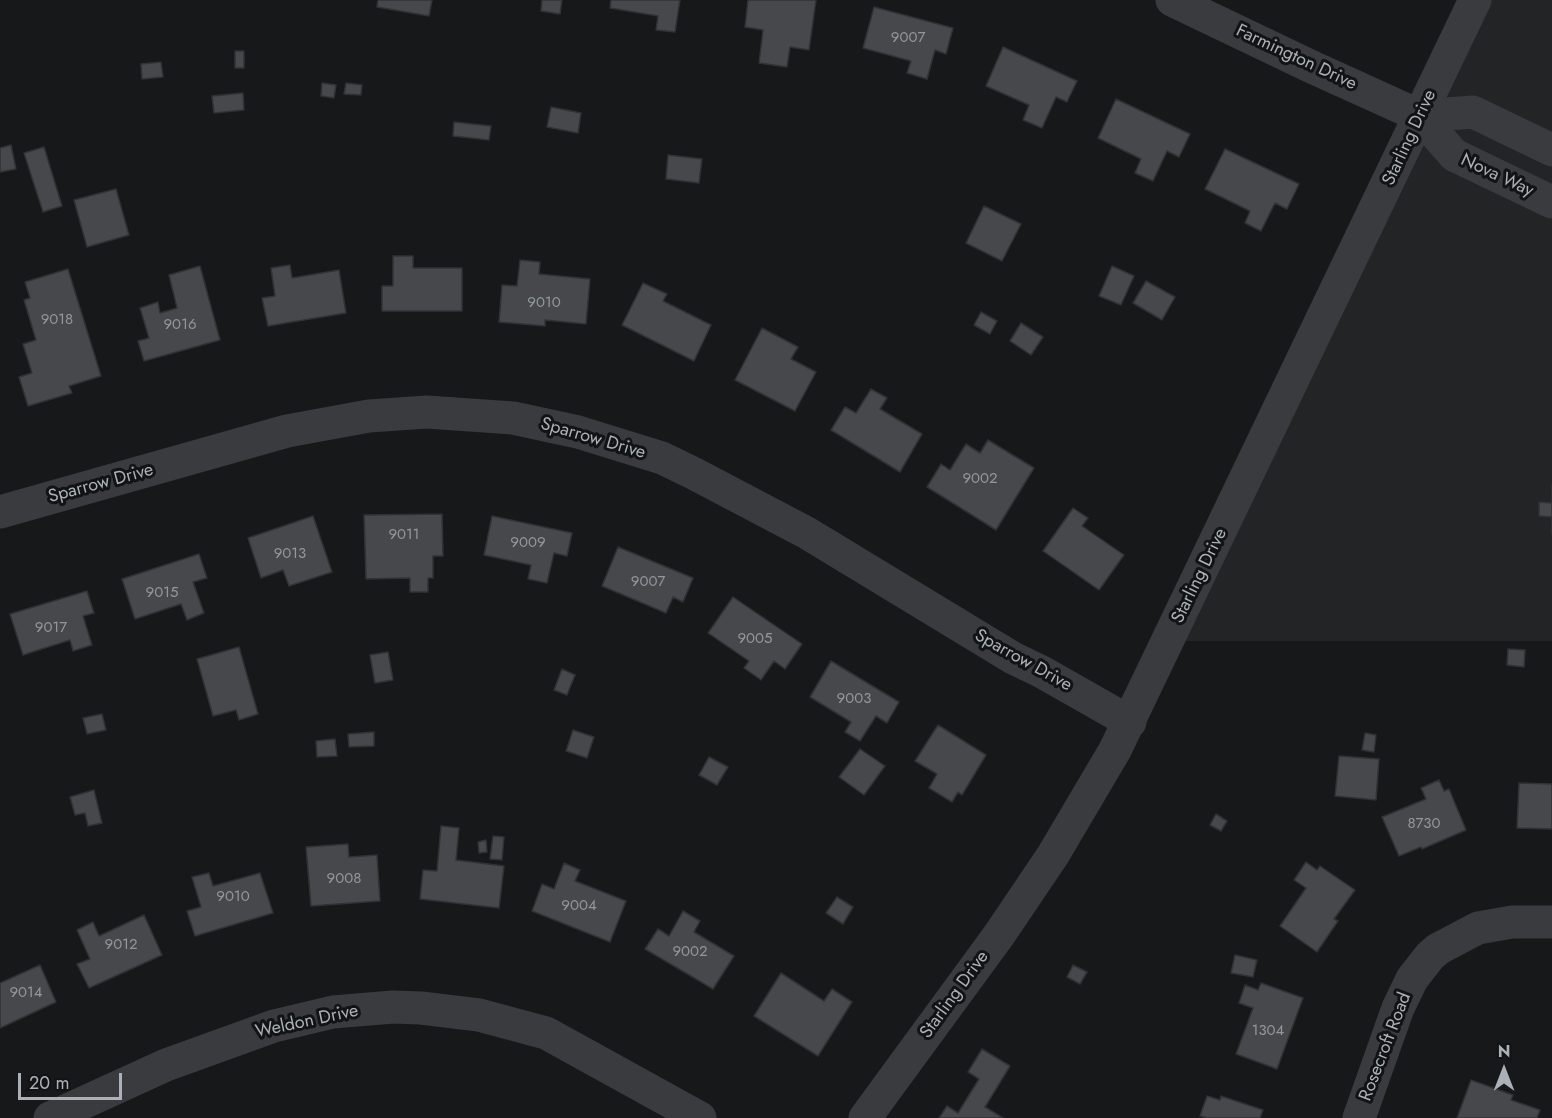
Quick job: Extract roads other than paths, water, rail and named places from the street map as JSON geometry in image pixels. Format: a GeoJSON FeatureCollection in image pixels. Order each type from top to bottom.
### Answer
{"type":"FeatureCollection","features":[{"type":"Feature","properties":{"kind":"street","name":"Farmington Drive"},"geometry":{"type":"LineString","coordinates":[[1172,0],[1420,116]]}},
{"type":"Feature","properties":{"kind":"street","name":"Starling Drive"},"geometry":{"type":"LineString","coordinates":[[864,1118],[999,935],[1053,855],[1115,750],[1475,0]]}},
{"type":"Feature","properties":{"kind":"street"},"geometry":{"type":"LineString","coordinates":[[1420,116],[1473,112],[1552,150]]}},
{"type":"Feature","properties":{"kind":"street","name":"Nova Way"},"geometry":{"type":"LineString","coordinates":[[1420,116],[1454,155],[1552,202]]}},
{"type":"Feature","properties":{"kind":"street","name":"Sparrow Drive"},"geometry":{"type":"LineString","coordinates":[[0,512],[287,431],[322,424],[369,416],[427,412],[513,418],[578,432],[662,458],[693,473],[807,533],[1013,658],[1130,722]]}},
{"type":"Feature","properties":{"kind":"street","name":"Rosecroft Road"},"geometry":{"type":"LineString","coordinates":[[1359,1118],[1398,1008],[1412,979],[1438,949],[1478,928],[1512,922],[1552,922]]}},
{"type":"Feature","properties":{"kind":"street","name":"Weldon Drive"},"geometry":{"type":"LineString","coordinates":[[50,1118],[166,1065],[274,1026],[333,1012],[393,1007],[478,1015],[546,1033],[700,1118]]}}]}
